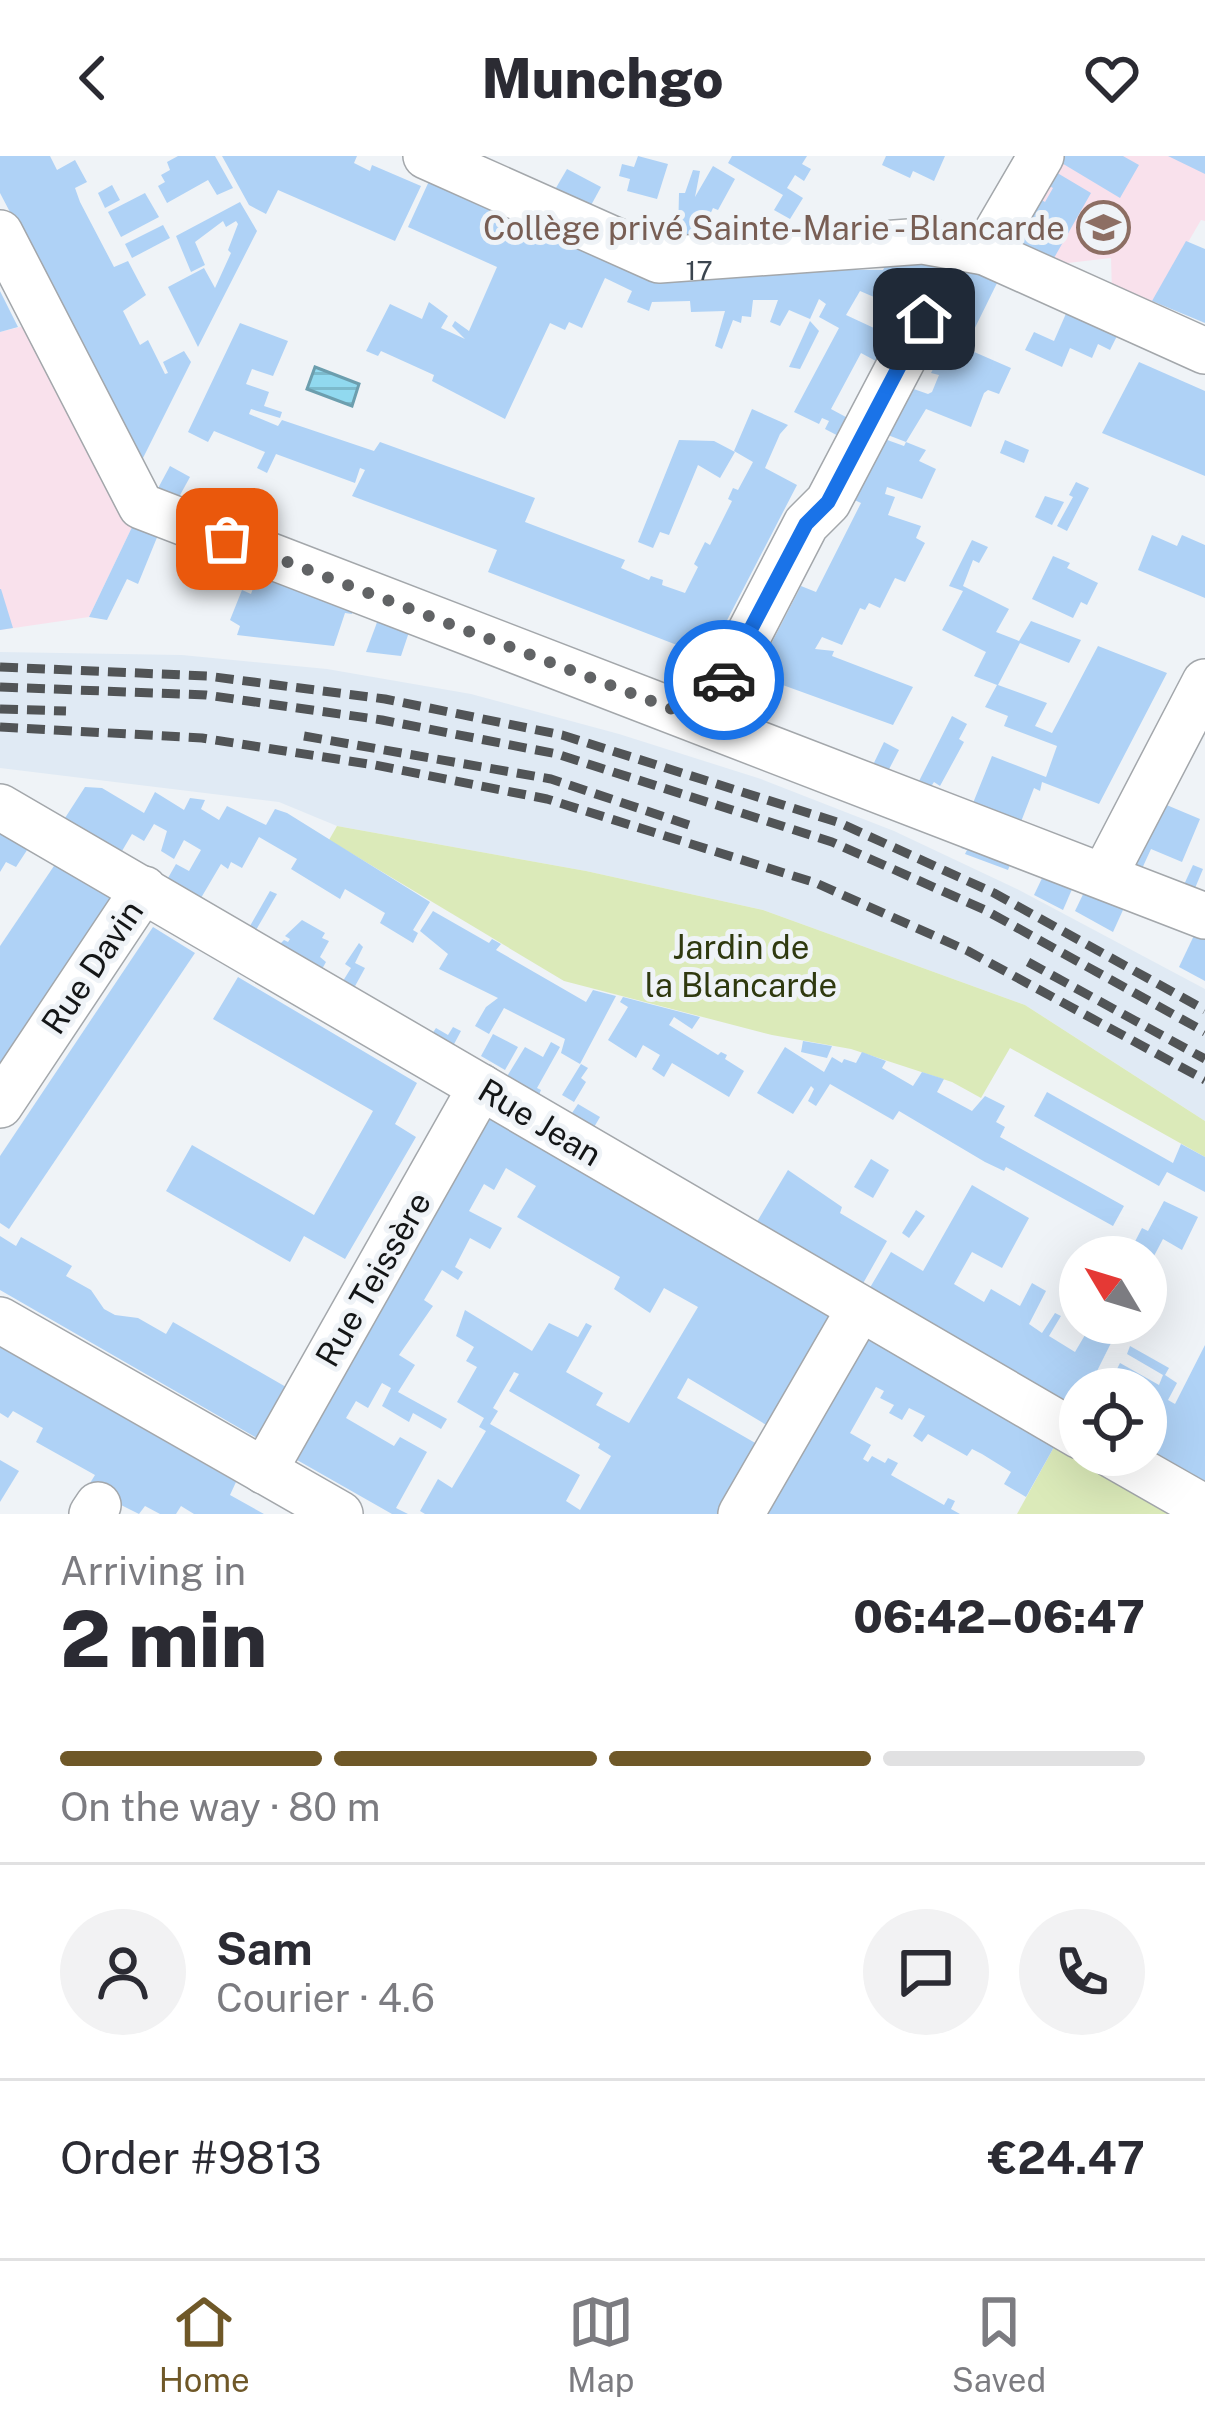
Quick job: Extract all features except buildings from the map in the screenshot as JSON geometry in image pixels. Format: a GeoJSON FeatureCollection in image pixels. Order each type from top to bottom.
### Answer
{"type":"FeatureCollection","features":[{"type":"Feature","properties":{"kind":"street"},"geometry":{"type":"LineString","coordinates":[[426,156],[659,260],[923,241],[985,252],[1205,351]]}},
{"type":"Feature","properties":{"kind":"street"},"geometry":{"type":"LineString","coordinates":[[985,252],[1041,156]]}},
{"type":"Feature","properties":{"kind":"street"},"geometry":{"type":"LineString","coordinates":[[0,233],[141,506],[1205,916]]}},
{"type":"Feature","properties":{"kind":"street"},"geometry":{"type":"LineString","coordinates":[[704,721],[806,524],[828,502],[924,319]]}},
{"type":"Feature","properties":{"kind":"street"},"geometry":{"type":"LineString","coordinates":[[1104,876],[1205,682]]}},
{"type":"Feature","properties":{"kind":"street","name":"Rue Jean"},"geometry":{"type":"LineString","coordinates":[[0,807],[1059,1424]]}},
{"type":"Feature","properties":{"kind":"street","name":"Rue Davin"},"geometry":{"type":"LineString","coordinates":[[0,1105],[144,889]]}},
{"type":"Feature","properties":{"kind":"street","name":"Rue Teissère"},"geometry":{"type":"LineString","coordinates":[[264,1471],[482,1087]]}},
{"type":"Feature","properties":{"kind":"street"},"geometry":{"type":"LineString","coordinates":[[741,1514],[859,1310]]}},
{"type":"Feature","properties":{"kind":"street"},"geometry":{"type":"LineString","coordinates":[[0,1320],[340,1514]]}},
{"type":"Feature","properties":{"kind":"street"},"geometry":{"type":"LineString","coordinates":[[1149,1476],[1205,1508]]}},
{"type":"Feature","properties":{"kind":"shaded area","name":"Collège privé Sainte-Marie - Blancarde"},"geometry":{"type":"Polygon","coordinates":[[[1056,156],[1205,156],[1205,221],[1201,220],[1151,306],[1112,292],[1111,258],[1050,265],[1009,240],[1056,156]]]}},
{"type":"Feature","properties":{"kind":"shaded area"},"geometry":{"type":"Polygon","coordinates":[[[24,326],[125,520],[134,523],[89,617],[0,630],[0,332],[24,326]]]}},
{"type":"Feature","properties":{"kind":"shaded area"},"geometry":{"type":"Polygon","coordinates":[[[0,652],[182,655],[327,669],[471,694],[761,779],[894,831],[1019,890],[1205,989],[1205,1121],[1025,1005],[763,910],[586,871],[337,826],[279,802],[0,768],[0,652]]]}},
{"type":"Feature","properties":{"kind":"green space","name":"Jardin de la Blancarde"},"geometry":{"type":"Polygon","coordinates":[[[337,826],[586,871],[763,910],[1025,1005],[1205,1121],[1205,1157],[1010,1048],[981,1098],[952,1082],[851,1049],[772,1035],[564,981],[329,840],[337,826]]]}},
{"type":"Feature","properties":{"kind":"green space"},"geometry":{"type":"Polygon","coordinates":[[[1054,1447],[1059,1450],[1059,1476],[1104,1476],[1169,1514],[1017,1514],[1054,1447]]]}},
{"type":"Feature","properties":{"kind":"water"},"geometry":{"type":"Polygon","coordinates":[[[315,367],[359,384],[352,406],[307,389],[315,367]]]}},
{"type":"Feature","properties":{"kind":"railway"},"geometry":{"type":"LineString","coordinates":[[0,667],[207,676],[385,699],[562,735],[840,823],[994,893],[1205,1010]]}},
{"type":"Feature","properties":{"kind":"railway"},"geometry":{"type":"LineString","coordinates":[[0,687],[206,695],[382,720],[557,754],[832,842],[985,910],[1205,1032]]}},
{"type":"Feature","properties":{"kind":"railway"},"geometry":{"type":"LineString","coordinates":[[0,709],[66,711]]}},
{"type":"Feature","properties":{"kind":"railway"},"geometry":{"type":"LineString","coordinates":[[0,727],[202,738],[547,799],[816,883],[968,951],[1205,1080]]}},
{"type":"Feature","properties":{"kind":"railway"},"geometry":{"type":"LineString","coordinates":[[304,736],[551,779],[689,825]]}},
{"type":"Feature","properties":{"kind":"railway"},"geometry":{"type":"LineString","coordinates":[[1028,962],[1205,1059]]}},
{"type":"Feature","properties":{"kind":"way so far"},"geometry":{"type":"LineString","coordinates":[[227,539],[704,721],[724,680]]}},
{"type":"Feature","properties":{"kind":"place","name":"Collège privé Sainte-Marie - Blancarde"},"geometry":{"type":"Point","coordinates":[1104,228]}},
{"type":"Feature","properties":{"kind":"route"},"geometry":{"type":"LineString","coordinates":[[724,680],[806,524],[828,502],[924,319]]}}]}
